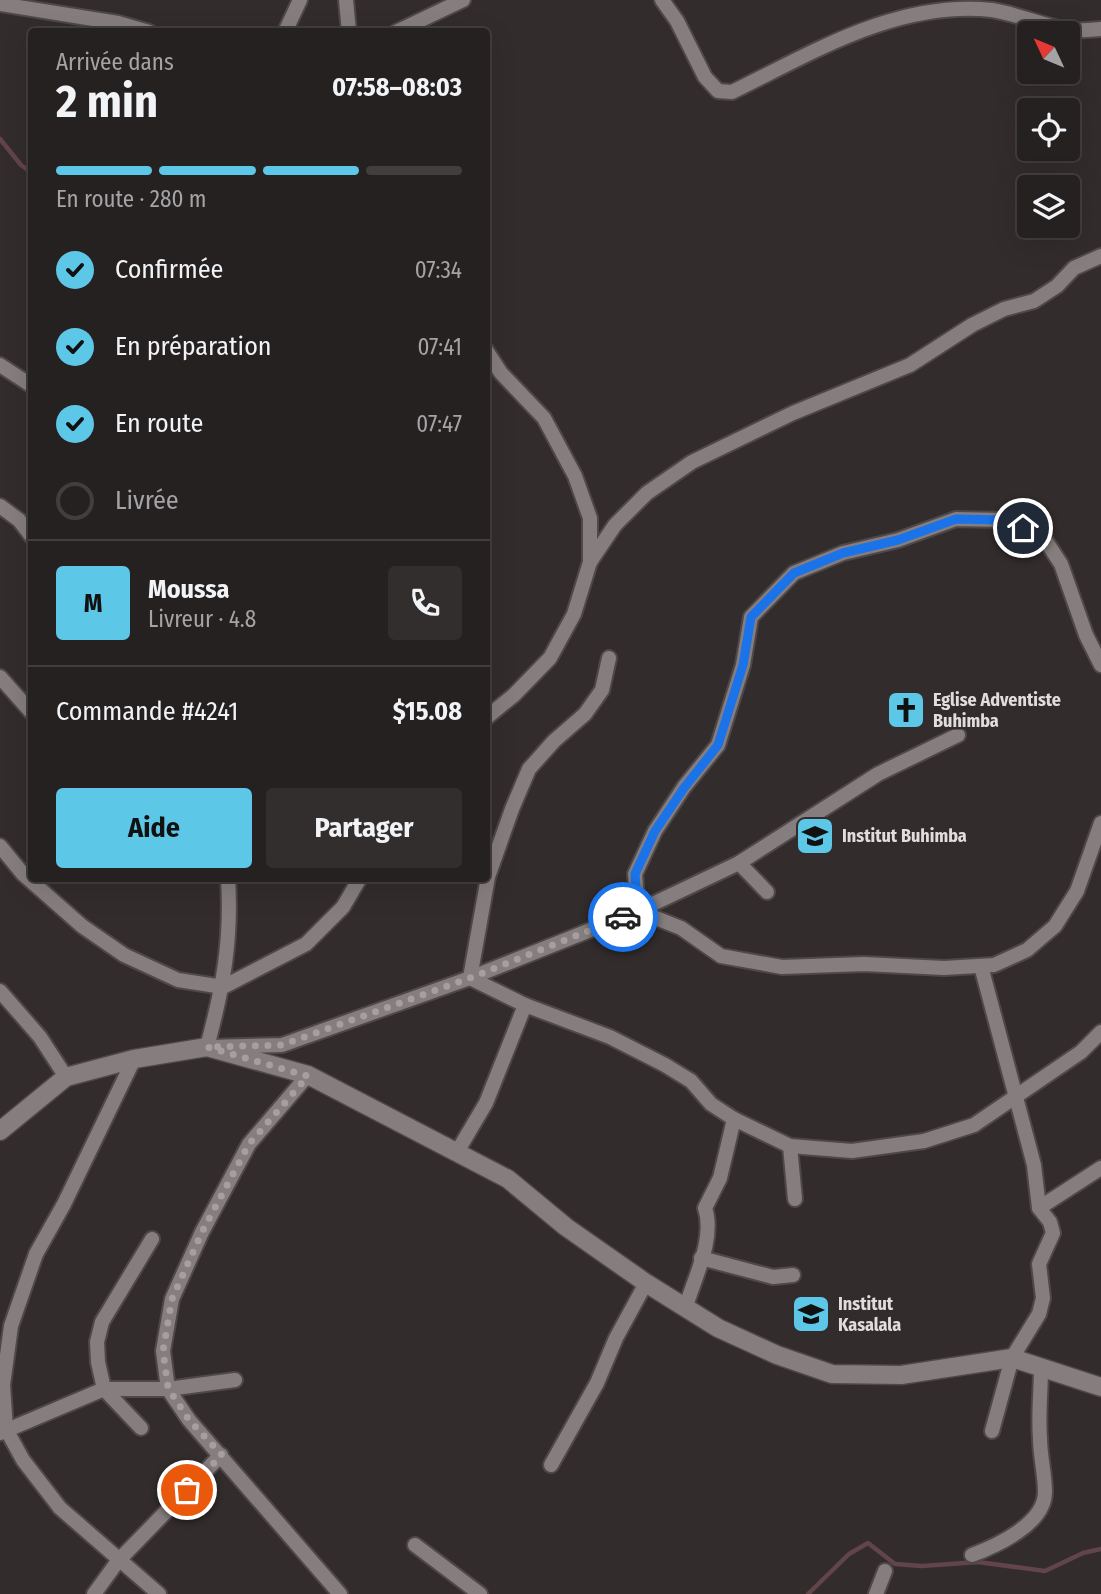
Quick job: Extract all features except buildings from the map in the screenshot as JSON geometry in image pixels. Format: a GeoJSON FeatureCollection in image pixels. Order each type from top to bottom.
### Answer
{"type":"FeatureCollection","features":[{"type":"Feature","properties":{"kind":"street"},"geometry":{"type":"LineString","coordinates":[[287,28],[300,0]]}},
{"type":"Feature","properties":{"kind":"street"},"geometry":{"type":"LineString","coordinates":[[346,0],[349,28]]}},
{"type":"Feature","properties":{"kind":"street"},"geometry":{"type":"LineString","coordinates":[[404,28],[463,0]]}},
{"type":"Feature","properties":{"kind":"street"},"geometry":{"type":"LineString","coordinates":[[662,0],[677,21],[705,77],[718,91],[732,93],[853,33],[902,16],[962,8],[992,10],[1070,30],[1101,29]]}},
{"type":"Feature","properties":{"kind":"street"},"geometry":{"type":"LineString","coordinates":[[1,8],[118,23],[135,28]]}},
{"type":"Feature","properties":{"kind":"street"},"geometry":{"type":"LineString","coordinates":[[490,715],[514,695],[550,658],[574,614],[590,562],[615,525],[647,493],[692,462],[793,413],[910,365],[972,325],[1004,309],[1034,301],[1057,286],[1074,268],[1101,256]]}},
{"type":"Feature","properties":{"kind":"street"},"geometry":{"type":"LineString","coordinates":[[490,356],[501,373],[544,418],[575,476],[590,518],[590,562]]}},
{"type":"Feature","properties":{"kind":"street"},"geometry":{"type":"LineString","coordinates":[[0,365],[28,383]]}},
{"type":"Feature","properties":{"kind":"street"},"geometry":{"type":"LineString","coordinates":[[0,506],[19,520],[28,532]]}},
{"type":"Feature","properties":{"kind":"street"},"geometry":{"type":"LineString","coordinates":[[638,911],[635,874],[655,831],[718,745],[743,665],[751,617],[794,573],[843,553],[898,540],[956,519],[1004,520],[1042,536],[1061,564],[1086,635],[1101,665]]}},
{"type":"Feature","properties":{"kind":"street"},"geometry":{"type":"LineString","coordinates":[[490,872],[529,769],[554,741],[586,714],[602,690],[609,658]]}},
{"type":"Feature","properties":{"kind":"street"},"geometry":{"type":"LineString","coordinates":[[0,677],[28,708]]}},
{"type":"Feature","properties":{"kind":"street"},"geometry":{"type":"LineString","coordinates":[[0,1131],[66,1077],[134,1059],[207,1047],[282,1045],[470,978],[638,911],[739,863],[878,774],[958,735]]}},
{"type":"Feature","properties":{"kind":"street"},"geometry":{"type":"LineString","coordinates":[[638,911],[681,928],[722,956],[782,967],[864,964],[944,968],[994,965],[1027,950],[1055,926],[1077,891],[1101,823]]}},
{"type":"Feature","properties":{"kind":"street"},"geometry":{"type":"LineString","coordinates":[[0,845],[27,870]]}},
{"type":"Feature","properties":{"kind":"street"},"geometry":{"type":"LineString","coordinates":[[739,863],[767,892]]}},
{"type":"Feature","properties":{"kind":"street"},"geometry":{"type":"LineString","coordinates":[[39,882],[82,926],[124,955],[178,980],[223,987],[306,943],[343,907],[358,882]]}},
{"type":"Feature","properties":{"kind":"street"},"geometry":{"type":"LineString","coordinates":[[207,1047],[223,987],[230,927],[228,882]]}},
{"type":"Feature","properties":{"kind":"street"},"geometry":{"type":"LineString","coordinates":[[470,978],[487,882]]}},
{"type":"Feature","properties":{"kind":"street"},"geometry":{"type":"LineString","coordinates":[[981,966],[1034,1165],[1040,1209],[1050,1222],[1053,1233],[1039,1264],[1043,1298],[1039,1314],[1012,1358],[992,1431]]}},
{"type":"Feature","properties":{"kind":"street"},"geometry":{"type":"LineString","coordinates":[[470,978],[525,1006],[610,1037],[665,1065],[691,1081],[711,1104],[734,1119],[790,1146],[852,1151],[924,1141],[974,1125],[1081,1052],[1101,1032]]}},
{"type":"Feature","properties":{"kind":"street"},"geometry":{"type":"LineString","coordinates":[[0,991],[40,1037],[66,1077]]}},
{"type":"Feature","properties":{"kind":"street"},"geometry":{"type":"LineString","coordinates":[[457,1152],[486,1103],[525,1006]]}},
{"type":"Feature","properties":{"kind":"street"},"geometry":{"type":"LineString","coordinates":[[207,1047],[308,1076],[508,1179],[566,1227],[646,1283],[718,1328],[777,1355],[832,1374],[901,1375],[1012,1358],[1101,1387]]}},
{"type":"Feature","properties":{"kind":"street"},"geometry":{"type":"LineString","coordinates":[[134,1059],[64,1204],[36,1254],[11,1326],[3,1385],[3,1431],[60,1508],[159,1594]]}},
{"type":"Feature","properties":{"kind":"street"},"geometry":{"type":"LineString","coordinates":[[308,1076],[249,1144],[202,1232],[172,1299],[163,1351],[168,1388],[189,1420],[340,1594]]}},
{"type":"Feature","properties":{"kind":"street"},"geometry":{"type":"LineString","coordinates":[[686,1306],[707,1229],[708,1217],[705,1208],[720,1178],[734,1119]]}},
{"type":"Feature","properties":{"kind":"street"},"geometry":{"type":"LineString","coordinates":[[790,1146],[795,1199]]}},
{"type":"Feature","properties":{"kind":"street"},"geometry":{"type":"LineString","coordinates":[[1040,1209],[1101,1168]]}},
{"type":"Feature","properties":{"kind":"street"},"geometry":{"type":"LineString","coordinates":[[141,1428],[104,1389],[97,1362],[97,1342],[102,1322],[152,1239]]}},
{"type":"Feature","properties":{"kind":"street"},"geometry":{"type":"LineString","coordinates":[[701,1258],[773,1277],[793,1275]]}},
{"type":"Feature","properties":{"kind":"street"},"geometry":{"type":"LineString","coordinates":[[551,1465],[597,1383],[616,1338],[646,1283]]}},
{"type":"Feature","properties":{"kind":"street"},"geometry":{"type":"LineString","coordinates":[[972,1555],[1001,1544],[1016,1534],[1030,1522],[1045,1495],[1040,1437],[1041,1368]]}},
{"type":"Feature","properties":{"kind":"street"},"geometry":{"type":"LineString","coordinates":[[3,1431],[104,1389],[168,1388],[235,1380]]}},
{"type":"Feature","properties":{"kind":"street"},"geometry":{"type":"LineString","coordinates":[[94,1594],[118,1561],[222,1455]]}},
{"type":"Feature","properties":{"kind":"street"},"geometry":{"type":"LineString","coordinates":[[415,1545],[481,1594]]}},
{"type":"Feature","properties":{"kind":"street"},"geometry":{"type":"LineString","coordinates":[[876,1594],[886,1571]]}},
{"type":"Feature","properties":{"kind":"waterway"},"geometry":{"type":"LineString","coordinates":[[0,139],[28,170]]}},
{"type":"Feature","properties":{"kind":"waterway"},"geometry":{"type":"LineString","coordinates":[[808,1594],[849,1554],[868,1543],[895,1564],[922,1566],[978,1562],[1045,1571],[1083,1553],[1101,1549]]}},
{"type":"Feature","properties":{"kind":"way so far"},"geometry":{"type":"LineString","coordinates":[[187,1490],[222,1455],[189,1420],[168,1388],[163,1351],[172,1299],[202,1232],[249,1144],[308,1076],[207,1047],[282,1045],[470,978],[623,917]]}},
{"type":"Feature","properties":{"kind":"place","name":"Eglise Adventiste Buhimba"},"geometry":{"type":"Point","coordinates":[906,710]}},
{"type":"Feature","properties":{"kind":"place","name":"Institut Buhimba"},"geometry":{"type":"Point","coordinates":[815,836]}},
{"type":"Feature","properties":{"kind":"place","name":"Institut Kasalala"},"geometry":{"type":"Point","coordinates":[811,1314]}},
{"type":"Feature","properties":{"kind":"route"},"geometry":{"type":"LineString","coordinates":[[623,917],[638,911],[635,874],[655,831],[718,745],[743,665],[751,617],[794,573],[843,553],[898,540],[956,519],[1004,520],[1023,528]]}}]}
